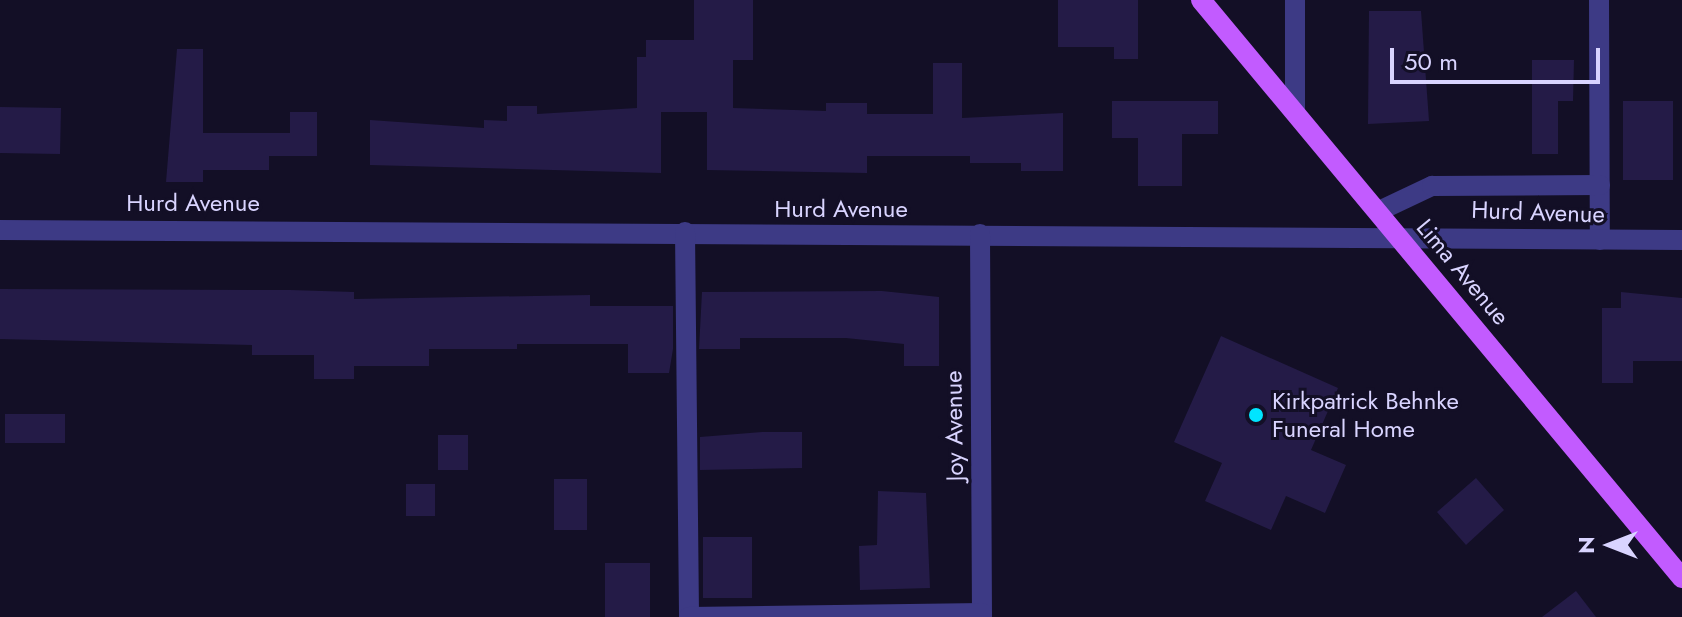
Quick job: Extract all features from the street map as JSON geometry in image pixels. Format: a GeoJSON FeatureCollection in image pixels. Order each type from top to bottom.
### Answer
{"type":"FeatureCollection","features":[{"type":"Feature","properties":{"kind":"main road","name":"Lima Avenue"},"geometry":{"type":"LineString","coordinates":[[1201,0],[1682,578]]}},
{"type":"Feature","properties":{"kind":"street"},"geometry":{"type":"LineString","coordinates":[[1295,0],[1295,111]]}},
{"type":"Feature","properties":{"kind":"street"},"geometry":{"type":"LineString","coordinates":[[1599,0],[1600,240]]}},
{"type":"Feature","properties":{"kind":"street"},"geometry":{"type":"LineString","coordinates":[[1379,211],[1432,186],[1600,185]]}},
{"type":"Feature","properties":{"kind":"street","name":"Hurd Avenue"},"geometry":{"type":"LineString","coordinates":[[0,230],[1399,235],[1682,240]]}},
{"type":"Feature","properties":{"kind":"street"},"geometry":{"type":"LineString","coordinates":[[685,232],[689,617],[982,615]]}},
{"type":"Feature","properties":{"kind":"street","name":"Joy Avenue"},"geometry":{"type":"LineString","coordinates":[[980,234],[982,615]]}},
{"type":"Feature","properties":{"kind":"building"},"geometry":{"type":"Polygon","coordinates":[[[694,0],[753,0],[753,60],[733,60],[733,108],[826,111],[826,103],[867,103],[867,114],[933,114],[933,63],[962,63],[962,118],[1063,113],[1063,171],[1021,171],[1021,163],[970,163],[970,156],[867,156],[867,173],[707,170],[707,112],[661,112],[661,173],[370,165],[370,120],[484,128],[484,120],[507,121],[507,106],[537,106],[537,114],[637,108],[637,57],[646,57],[646,40],[694,40],[694,0]]]}},
{"type":"Feature","properties":{"kind":"building"},"geometry":{"type":"Polygon","coordinates":[[[1058,0],[1138,0],[1138,59],[1114,59],[1114,47],[1058,47],[1058,0]]]}},
{"type":"Feature","properties":{"kind":"building"},"geometry":{"type":"Polygon","coordinates":[[[1369,11],[1421,11],[1429,121],[1368,124],[1369,11]]]}},
{"type":"Feature","properties":{"kind":"building"},"geometry":{"type":"Polygon","coordinates":[[[177,49],[203,49],[203,133],[290,133],[290,112],[317,112],[317,156],[269,156],[269,170],[203,170],[203,182],[166,182],[177,49]]]}},
{"type":"Feature","properties":{"kind":"building"},"geometry":{"type":"Polygon","coordinates":[[[1532,60],[1574,60],[1573,101],[1558,101],[1558,154],[1532,154],[1532,60]]]}},
{"type":"Feature","properties":{"kind":"building"},"geometry":{"type":"Polygon","coordinates":[[[1112,101],[1218,101],[1218,134],[1182,134],[1182,186],[1138,186],[1138,138],[1112,138],[1112,101]]]}},
{"type":"Feature","properties":{"kind":"building"},"geometry":{"type":"Polygon","coordinates":[[[1623,101],[1673,101],[1673,180],[1623,180],[1623,101]]]}},
{"type":"Feature","properties":{"kind":"building"},"geometry":{"type":"Polygon","coordinates":[[[0,107],[61,108],[60,154],[0,153],[0,107]]]}},
{"type":"Feature","properties":{"kind":"building"},"geometry":{"type":"Polygon","coordinates":[[[0,289],[290,290],[354,292],[354,299],[590,295],[590,306],[673,306],[673,349],[669,373],[628,373],[628,344],[517,344],[517,349],[429,349],[429,366],[354,366],[354,379],[314,379],[314,355],[252,355],[252,345],[0,339],[0,289]]]}},
{"type":"Feature","properties":{"kind":"building"},"geometry":{"type":"Polygon","coordinates":[[[882,291],[939,297],[939,366],[904,366],[904,344],[846,338],[740,338],[740,349],[699,349],[702,292],[882,291]]]}},
{"type":"Feature","properties":{"kind":"building"},"geometry":{"type":"Polygon","coordinates":[[[1621,292],[1682,298],[1682,361],[1633,361],[1633,383],[1602,383],[1602,308],[1621,308],[1621,292]]]}},
{"type":"Feature","properties":{"kind":"building","name":"Kirkpatrick Behnke Funeral Home"},"geometry":{"type":"Polygon","coordinates":[[[1221,336],[1338,388],[1311,450],[1346,465],[1325,513],[1286,496],[1271,530],[1205,501],[1222,463],[1174,442],[1221,336]]]}},
{"type":"Feature","properties":{"kind":"building"},"geometry":{"type":"Polygon","coordinates":[[[5,414],[65,414],[65,443],[5,443],[5,414]]]}},
{"type":"Feature","properties":{"kind":"building"},"geometry":{"type":"Polygon","coordinates":[[[802,432],[802,468],[700,470],[700,437],[802,432]]]}},
{"type":"Feature","properties":{"kind":"building"},"geometry":{"type":"Polygon","coordinates":[[[438,435],[468,435],[468,470],[438,470],[438,435]]]}},
{"type":"Feature","properties":{"kind":"building"},"geometry":{"type":"Polygon","coordinates":[[[1476,478],[1504,510],[1466,545],[1437,512],[1476,478]]]}},
{"type":"Feature","properties":{"kind":"building"},"geometry":{"type":"Polygon","coordinates":[[[554,479],[587,479],[587,530],[554,530],[554,479]]]}},
{"type":"Feature","properties":{"kind":"building"},"geometry":{"type":"Polygon","coordinates":[[[406,484],[435,484],[435,516],[406,516],[406,484]]]}},
{"type":"Feature","properties":{"kind":"building"},"geometry":{"type":"Polygon","coordinates":[[[878,491],[926,493],[930,588],[860,590],[859,546],[877,545],[878,491]]]}},
{"type":"Feature","properties":{"kind":"building"},"geometry":{"type":"Polygon","coordinates":[[[703,537],[752,537],[752,598],[703,598],[703,537]]]}},
{"type":"Feature","properties":{"kind":"building"},"geometry":{"type":"Polygon","coordinates":[[[605,563],[650,563],[650,617],[605,617],[605,563]]]}},
{"type":"Feature","properties":{"kind":"building"},"geometry":{"type":"Polygon","coordinates":[[[1576,591],[1596,617],[1542,617],[1576,591]]]}},
{"type":"Feature","properties":{"kind":"place","name":"Kirkpatrick Behnke Funeral Home"},"geometry":{"type":"Point","coordinates":[1256,415]}}]}
